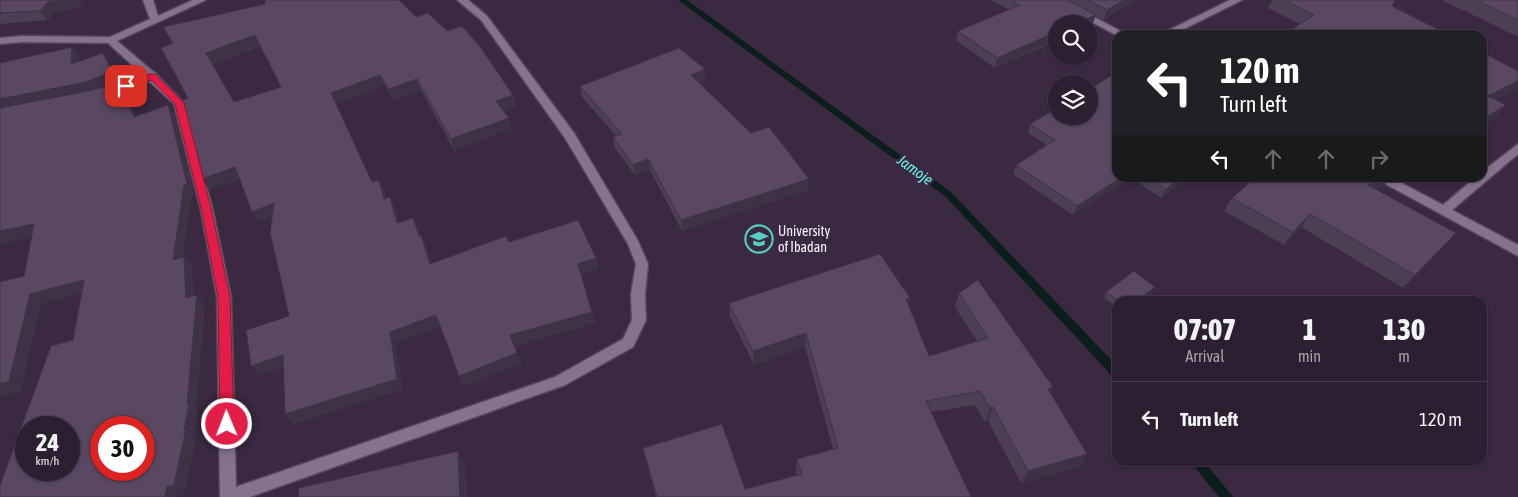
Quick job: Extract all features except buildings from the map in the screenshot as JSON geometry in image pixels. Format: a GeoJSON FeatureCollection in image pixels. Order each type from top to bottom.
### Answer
{"type":"FeatureCollection","features":[{"type":"Feature","properties":{"kind":"street"},"geometry":{"type":"LineString","coordinates":[[148,0],[155,20]]}},
{"type":"Feature","properties":{"kind":"street"},"geometry":{"type":"LineString","coordinates":[[0,40],[22,38],[110,40],[201,0]]}},
{"type":"Feature","properties":{"kind":"street"},"geometry":{"type":"LineString","coordinates":[[110,40],[180,103],[207,212],[224,297],[229,497],[560,381],[628,343],[638,320],[638,294],[642,264],[634,244],[570,136],[484,18],[462,0]]}},
{"type":"Feature","properties":{"kind":"street"},"geometry":{"type":"LineString","coordinates":[[1055,0],[1113,30]]}},
{"type":"Feature","properties":{"kind":"street"},"geometry":{"type":"LineString","coordinates":[[1174,30],[1237,0]]}},
{"type":"Feature","properties":{"kind":"street"},"geometry":{"type":"LineString","coordinates":[[96,97],[152,76]]}},
{"type":"Feature","properties":{"kind":"street"},"geometry":{"type":"LineString","coordinates":[[1487,174],[1518,148]]}},
{"type":"Feature","properties":{"kind":"street"},"geometry":{"type":"LineString","coordinates":[[1392,182],[1518,251]]}},
{"type":"Feature","properties":{"kind":"street"},"geometry":{"type":"LineString","coordinates":[[1444,210],[1477,182]]}},
{"type":"Feature","properties":{"kind":"waterway","name":"Jamoje"},"geometry":{"type":"LineString","coordinates":[[682,0],[948,194],[1112,369]]}},
{"type":"Feature","properties":{"kind":"waterway","name":"Jamoje"},"geometry":{"type":"LineString","coordinates":[[1200,466],[1227,497]]}},
{"type":"Feature","properties":{"kind":"place","name":"University of Ibadan"},"geometry":{"type":"Point","coordinates":[759,239]}},
{"type":"Feature","properties":{"kind":"route"},"geometry":{"type":"LineString","coordinates":[[126,86],[152,76],[180,103],[207,212],[224,297],[227,424]]}}]}
